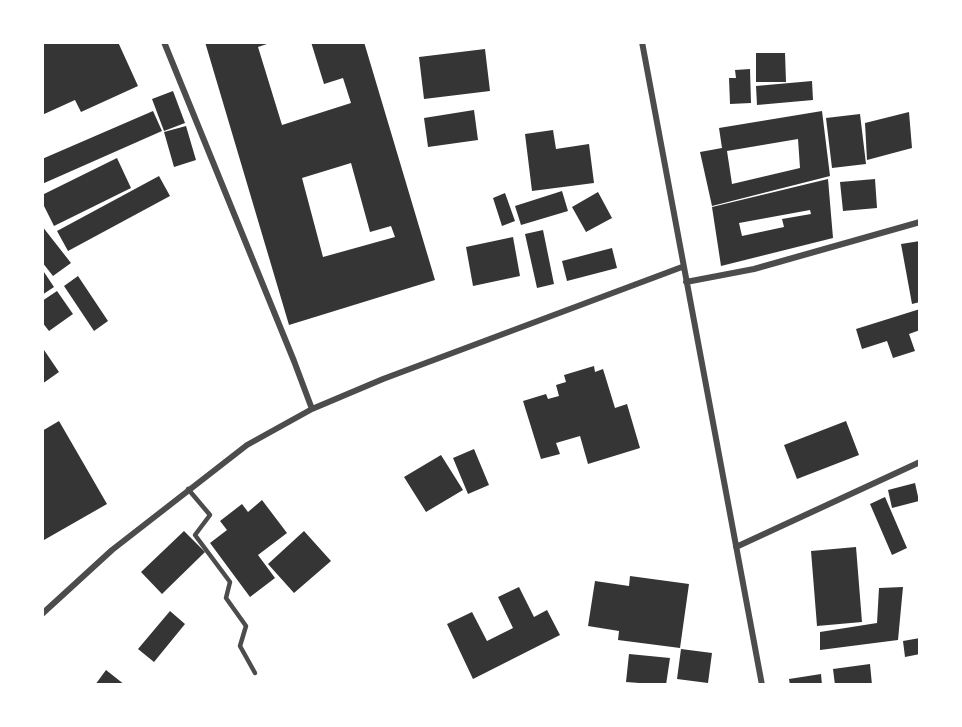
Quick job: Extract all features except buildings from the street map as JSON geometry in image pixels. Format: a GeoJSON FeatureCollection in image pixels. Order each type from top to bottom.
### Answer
{"type":"FeatureCollection","features":[{"type":"Feature","properties":{"kind":"street"},"geometry":{"type":"LineString","coordinates":[[164,42],[312,409]]}},
{"type":"Feature","properties":{"kind":"street"},"geometry":{"type":"LineString","coordinates":[[642,42],[682,267],[762,685]]}},
{"type":"Feature","properties":{"kind":"street"},"geometry":{"type":"LineString","coordinates":[[686,282],[754,269],[920,222]]}},
{"type":"Feature","properties":{"kind":"street"},"geometry":{"type":"LineString","coordinates":[[42,614],[112,550],[188,489],[247,445],[312,409],[383,379],[682,267]]}},
{"type":"Feature","properties":{"kind":"street"},"geometry":{"type":"LineString","coordinates":[[736,548],[920,462]]}},
{"type":"Feature","properties":{"kind":"lane"},"geometry":{"type":"LineString","coordinates":[[188,489],[210,515],[195,535],[230,582],[226,598],[246,626],[240,646],[255,673]]}}]}
